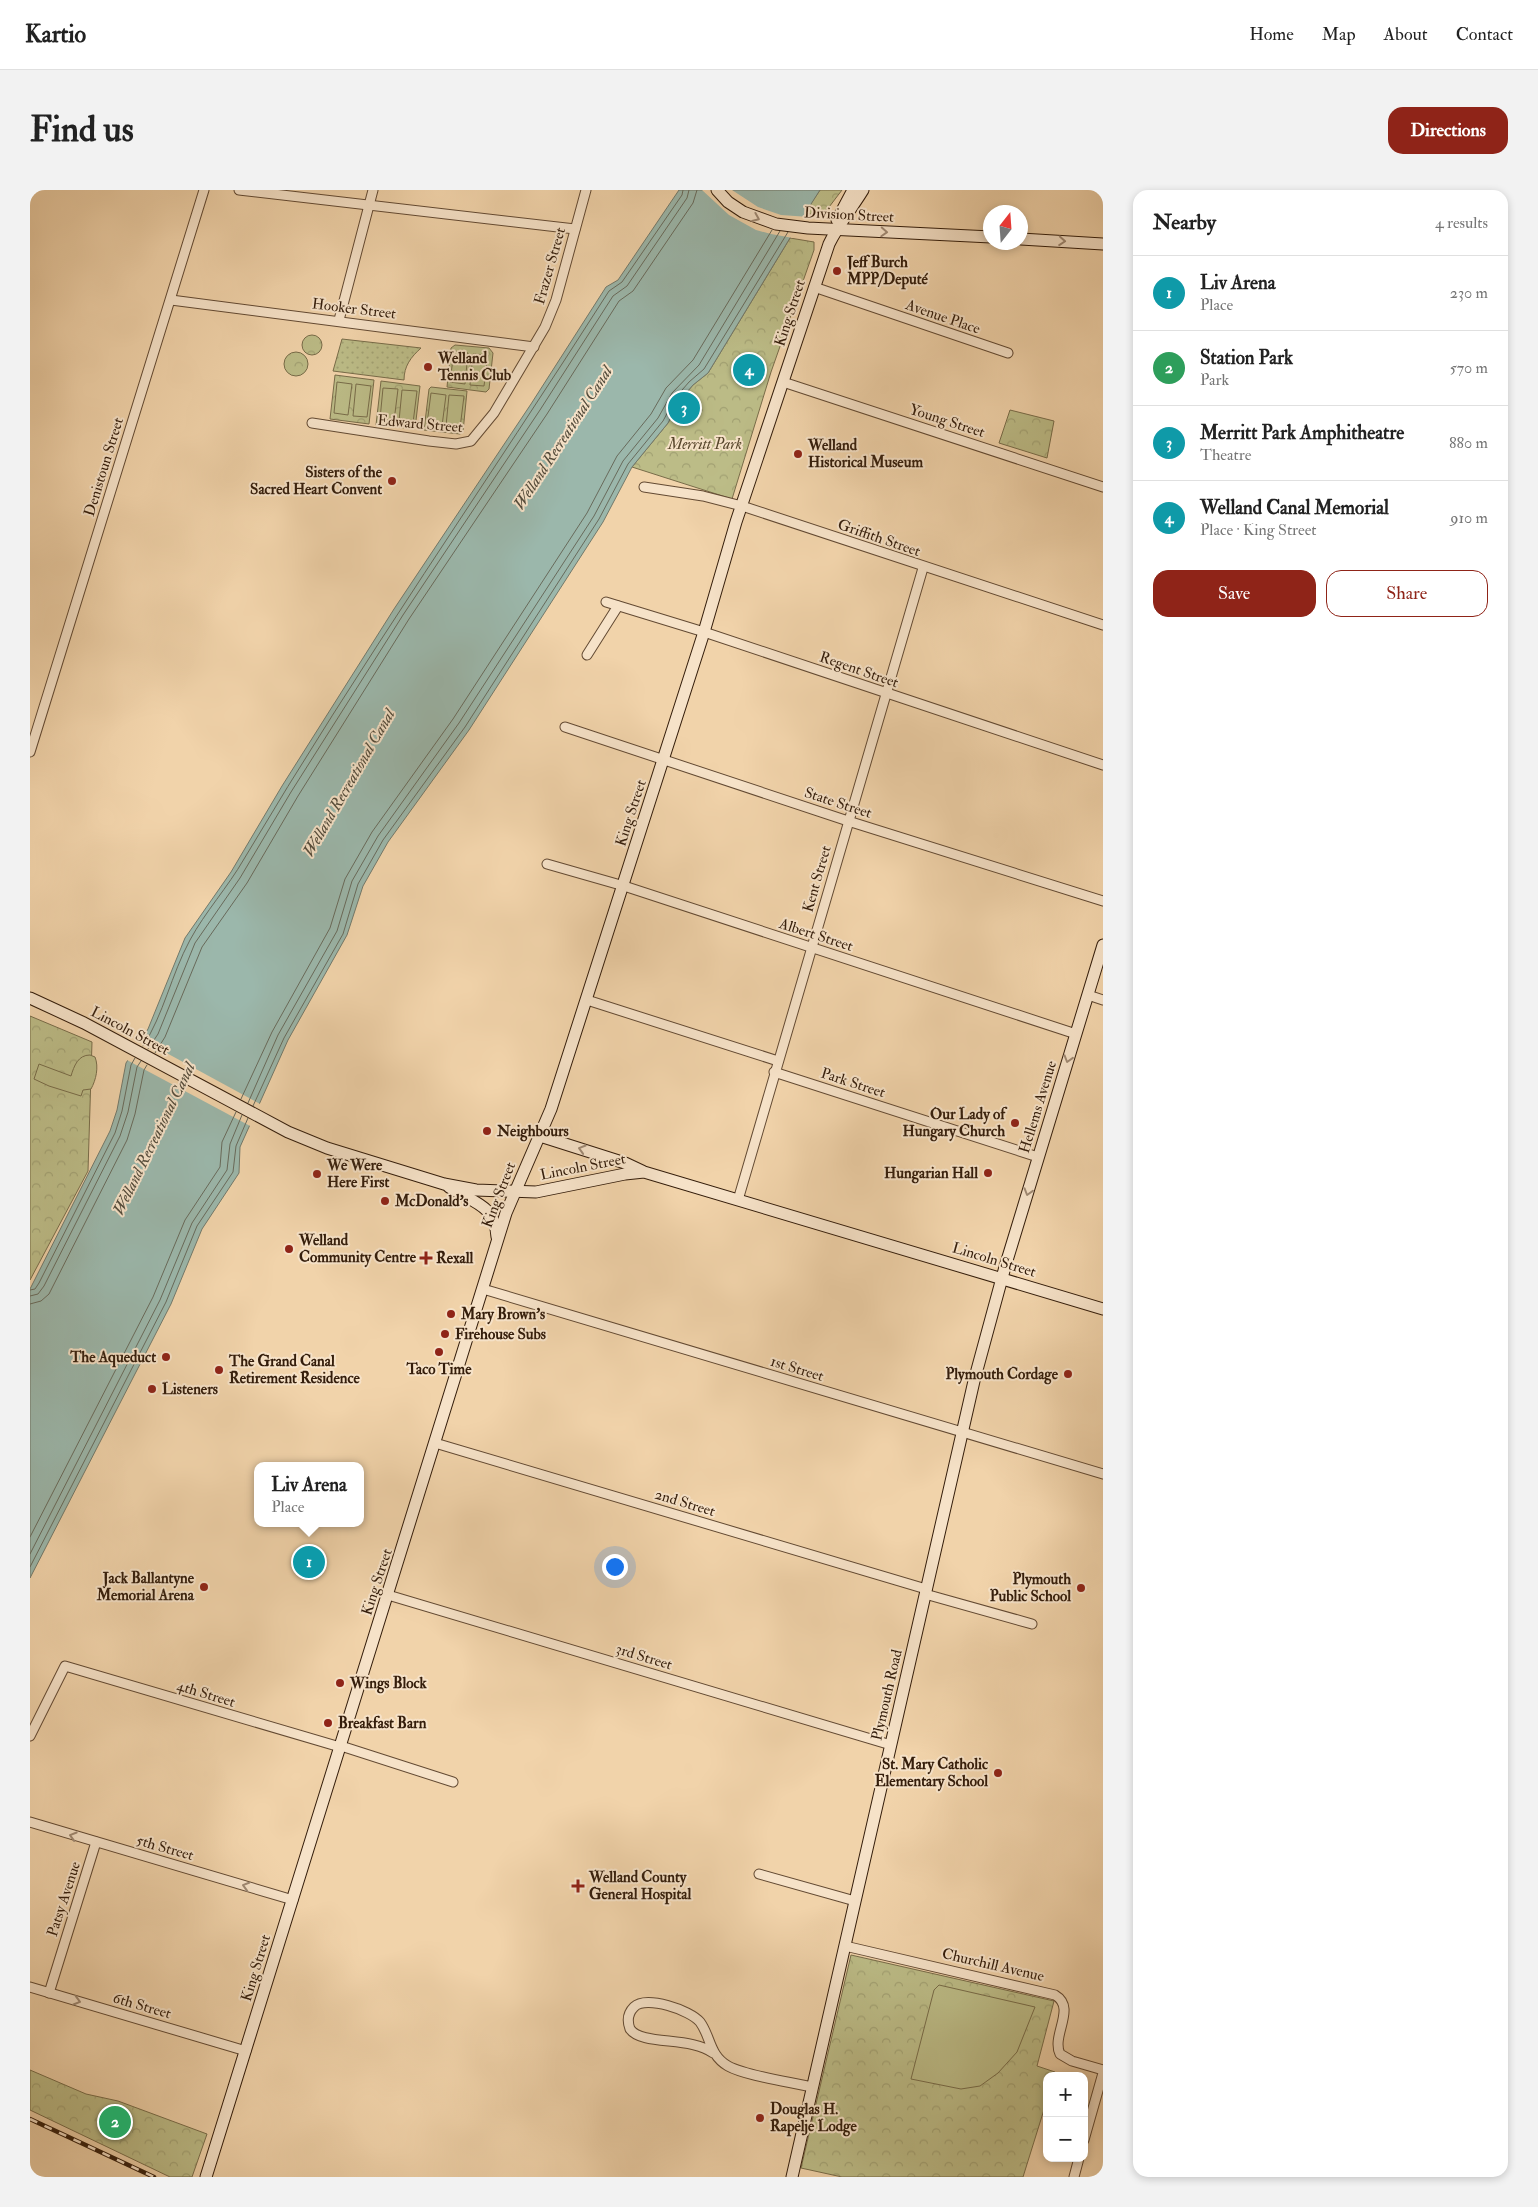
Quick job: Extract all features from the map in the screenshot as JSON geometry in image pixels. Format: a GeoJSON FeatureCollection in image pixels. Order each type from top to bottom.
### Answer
{"type":"FeatureCollection","features":[{"type":"Feature","properties":{"kind":"main road","name":"Division Street"},"geometry":{"type":"LineString","coordinates":[[717,190],[728,202],[754,217],[776,224],[808,228],[983,237]]}},
{"type":"Feature","properties":{"kind":"main road","name":"King Street"},"geometry":{"type":"LineString","coordinates":[[206,2177],[497,1241],[515,1192],[551,1109],[624,886],[742,506],[814,287],[836,229],[838,216],[853,190]]}},
{"type":"Feature","properties":{"kind":"main road","name":"King Street"},"geometry":{"type":"LineString","coordinates":[[836,229],[847,217],[863,190]]}},
{"type":"Feature","properties":{"kind":"main road"},"geometry":{"type":"LineString","coordinates":[[1028,239],[1103,244]]}},
{"type":"Feature","properties":{"kind":"main road","name":"Hellems Avenue"},"geometry":{"type":"LineString","coordinates":[[1002,1279],[1103,945]]}},
{"type":"Feature","properties":{"kind":"main road","name":"Lincoln Street"},"geometry":{"type":"LineString","coordinates":[[30,998],[117,1041],[300,1138],[444,1184],[476,1190],[536,1192],[644,1172],[1103,1309]]}},
{"type":"Feature","properties":{"kind":"main road"},"geometry":{"type":"LineString","coordinates":[[540,1136],[626,1163],[644,1172]]}},
{"type":"Feature","properties":{"kind":"main road"},"geometry":{"type":"LineString","coordinates":[[444,1184],[487,1209],[495,1222],[497,1241]]}},
{"type":"Feature","properties":{"kind":"main road","name":"Plymouth Road"},"geometry":{"type":"LineString","coordinates":[[792,2177],[962,1432],[1002,1279]]}},
{"type":"Feature","properties":{"kind":"street","name":"Denistoun Street"},"geometry":{"type":"LineString","coordinates":[[30,752],[204,190]]}},
{"type":"Feature","properties":{"kind":"street"},"geometry":{"type":"LineString","coordinates":[[239,190],[575,230]]}},
{"type":"Feature","properties":{"kind":"street"},"geometry":{"type":"LineString","coordinates":[[338,320],[374,190]]}},
{"type":"Feature","properties":{"kind":"street","name":"Frazer Street"},"geometry":{"type":"LineString","coordinates":[[534,346],[553,309],[586,190]]}},
{"type":"Feature","properties":{"kind":"street","name":"Avenue Place"},"geometry":{"type":"LineString","coordinates":[[814,287],[1008,353]]}},
{"type":"Feature","properties":{"kind":"street","name":"Hooker Street"},"geometry":{"type":"LineString","coordinates":[[171,300],[534,346]]}},
{"type":"Feature","properties":{"kind":"street","name":"Edward Street"},"geometry":{"type":"LineString","coordinates":[[312,424],[429,441],[465,444],[471,441],[485,426],[534,346]]}},
{"type":"Feature","properties":{"kind":"street","name":"Young Street"},"geometry":{"type":"LineString","coordinates":[[783,382],[1103,487]]}},
{"type":"Feature","properties":{"kind":"street","name":"Griffith Street"},"geometry":{"type":"LineString","coordinates":[[644,487],[703,496],[742,506],[923,568],[1103,626]]}},
{"type":"Feature","properties":{"kind":"street","name":"Kent Street"},"geometry":{"type":"LineString","coordinates":[[738,1200],[923,568]]}},
{"type":"Feature","properties":{"kind":"street","name":"Regent Street"},"geometry":{"type":"LineString","coordinates":[[606,602],[704,632],[1103,765]]}},
{"type":"Feature","properties":{"kind":"street"},"geometry":{"type":"LineString","coordinates":[[586,655],[618,606]]}},
{"type":"Feature","properties":{"kind":"street","name":"State Street"},"geometry":{"type":"LineString","coordinates":[[565,727],[848,821],[1103,902]]}},
{"type":"Feature","properties":{"kind":"street","name":"Albert Street"},"geometry":{"type":"LineString","coordinates":[[548,864],[624,886],[1076,1034]]}},
{"type":"Feature","properties":{"kind":"street"},"geometry":{"type":"LineString","coordinates":[[1088,995],[1103,1000]]}},
{"type":"Feature","properties":{"kind":"street"},"geometry":{"type":"LineString","coordinates":[[587,1000],[778,1061]]}},
{"type":"Feature","properties":{"kind":"street","name":"Park Street"},"geometry":{"type":"LineString","coordinates":[[774,1072],[1038,1157]]}},
{"type":"Feature","properties":{"kind":"street","name":"1st Street"},"geometry":{"type":"LineString","coordinates":[[483,1289],[1103,1474]]}},
{"type":"Feature","properties":{"kind":"street","name":"2nd Street"},"geometry":{"type":"LineString","coordinates":[[435,1443],[1032,1624]]}},
{"type":"Feature","properties":{"kind":"street","name":"3rd Street"},"geometry":{"type":"LineString","coordinates":[[388,1596],[891,1745]]}},
{"type":"Feature","properties":{"kind":"street","name":"4th Street"},"geometry":{"type":"LineString","coordinates":[[30,1736],[65,1666],[340,1746],[453,1782]]}},
{"type":"Feature","properties":{"kind":"street","name":"5th Street"},"geometry":{"type":"LineString","coordinates":[[30,1822],[293,1900]]}},
{"type":"Feature","properties":{"kind":"street","name":"Patsy Avenue"},"geometry":{"type":"LineString","coordinates":[[49,1993],[96,1842]]}},
{"type":"Feature","properties":{"kind":"street"},"geometry":{"type":"LineString","coordinates":[[759,1874],[856,1901]]}},
{"type":"Feature","properties":{"kind":"street","name":"Churchill Avenue"},"geometry":{"type":"LineString","coordinates":[[845,1946],[1055,1995],[1061,2000],[1065,2010],[1058,2042],[1060,2054],[1072,2061],[1103,2072]]}},
{"type":"Feature","properties":{"kind":"street","name":"6th Street"},"geometry":{"type":"LineString","coordinates":[[30,1987],[246,2051]]}},
{"type":"Feature","properties":{"kind":"street"},"geometry":{"type":"LineString","coordinates":[[713,2053],[703,2026],[691,2014],[648,2001],[635,2006],[629,2015],[629,2026],[638,2036],[694,2043],[713,2053],[723,2063],[735,2069],[812,2087]]}},
{"type":"Feature","properties":{"kind":"street"},"geometry":{"type":"LineString","coordinates":[[1088,2126],[1103,2072]]}},
{"type":"Feature","properties":{"kind":"street"},"geometry":{"type":"LineString","coordinates":[[1074,2177],[1078,2162]]}},
{"type":"Feature","properties":{"kind":"green space"},"geometry":{"type":"Polygon","coordinates":[[[820,190],[842,190],[823,215],[805,212],[820,190]]]}},
{"type":"Feature","properties":{"kind":"green space","name":"Merritt Park"},"geometry":{"type":"Polygon","coordinates":[[[790,238],[814,242],[814,250],[771,372],[732,499],[632,467],[668,423],[680,400],[693,385],[708,373],[790,238]]]}},
{"type":"Feature","properties":{"kind":"green space"},"geometry":{"type":"Polygon","coordinates":[[[312,335],[319,338],[322,345],[319,352],[312,355],[305,352],[302,345],[305,338],[312,335]]]}},
{"type":"Feature","properties":{"kind":"green space"},"geometry":{"type":"Polygon","coordinates":[[[342,339],[421,348],[409,362],[405,370],[404,380],[333,371],[342,339]]]}},
{"type":"Feature","properties":{"kind":"green space"},"geometry":{"type":"Polygon","coordinates":[[[455,345],[489,348],[493,353],[489,389],[486,392],[447,387],[451,348],[455,345]]]}},
{"type":"Feature","properties":{"kind":"green space"},"geometry":{"type":"Polygon","coordinates":[[[454,351],[468,353],[465,384],[450,382],[454,351]]]}},
{"type":"Feature","properties":{"kind":"green space"},"geometry":{"type":"Polygon","coordinates":[[[296,352],[304,356],[308,364],[304,372],[296,376],[288,372],[284,364],[288,356],[296,352]]]}},
{"type":"Feature","properties":{"kind":"green space"},"geometry":{"type":"Polygon","coordinates":[[[473,354],[488,355],[484,386],[470,385],[473,354]]]}},
{"type":"Feature","properties":{"kind":"green space"},"geometry":{"type":"Polygon","coordinates":[[[335,375],[374,380],[369,424],[330,419],[335,375]]]}},
{"type":"Feature","properties":{"kind":"green space"},"geometry":{"type":"Polygon","coordinates":[[[381,381],[420,386],[415,429],[376,425],[381,381]]]}},
{"type":"Feature","properties":{"kind":"green space"},"geometry":{"type":"Polygon","coordinates":[[[337,382],[352,384],[348,415],[334,413],[337,382]]]}},
{"type":"Feature","properties":{"kind":"green space"},"geometry":{"type":"Polygon","coordinates":[[[356,384],[371,386],[367,417],[353,416],[356,384]]]}},
{"type":"Feature","properties":{"kind":"green space"},"geometry":{"type":"Polygon","coordinates":[[[431,387],[467,391],[463,432],[460,434],[424,430],[429,389],[431,387]]]}},
{"type":"Feature","properties":{"kind":"green space"},"geometry":{"type":"Polygon","coordinates":[[[383,388],[398,389],[394,421],[380,419],[383,388]]]}},
{"type":"Feature","properties":{"kind":"green space"},"geometry":{"type":"Polygon","coordinates":[[[402,390],[417,391],[413,423],[399,421],[402,390]]]}},
{"type":"Feature","properties":{"kind":"green space"},"geometry":{"type":"Polygon","coordinates":[[[431,393],[446,395],[442,426],[427,424],[431,393]]]}},
{"type":"Feature","properties":{"kind":"green space"},"geometry":{"type":"Polygon","coordinates":[[[449,395],[464,396],[460,428],[446,426],[449,395]]]}},
{"type":"Feature","properties":{"kind":"green space"},"geometry":{"type":"Polygon","coordinates":[[[1010,410],[1054,421],[1047,458],[999,443],[1010,410]]]}},
{"type":"Feature","properties":{"kind":"green space"},"geometry":{"type":"Polygon","coordinates":[[[30,1016],[92,1042],[88,1171],[30,1280],[30,1016]]]}},
{"type":"Feature","properties":{"kind":"green space"},"geometry":{"type":"Polygon","coordinates":[[[90,1055],[95,1057],[96,1078],[91,1089],[83,1090],[81,1096],[34,1079],[39,1064],[71,1076],[75,1065],[80,1059],[90,1055]]]}},
{"type":"Feature","properties":{"kind":"green space"},"geometry":{"type":"Polygon","coordinates":[[[851,1955],[1054,2001],[1037,2066],[1055,2072],[1043,2072],[1043,2113],[1023,2177],[842,2177],[801,2168],[851,1955]]]}},
{"type":"Feature","properties":{"kind":"green space"},"geometry":{"type":"Polygon","coordinates":[[[939,1985],[1035,2007],[1017,2052],[998,2073],[980,2086],[961,2089],[911,2079],[934,1990],[939,1985]]]}},
{"type":"Feature","properties":{"kind":"green space"},"geometry":{"type":"Polygon","coordinates":[[[30,2070],[86,2094],[118,2101],[207,2134],[192,2177],[170,2177],[30,2110],[30,2070]]]}},
{"type":"Feature","properties":{"kind":"water","name":"Welland Recreational Canal"},"geometry":{"type":"Polygon","coordinates":[[[679,190],[820,190],[806,212],[809,214],[790,238],[708,373],[693,385],[680,400],[668,423],[632,467],[603,522],[469,730],[388,842],[363,886],[347,935],[288,1040],[240,1147],[239,1173],[202,1229],[171,1304],[30,1578],[30,1289],[110,1131],[117,1110],[126,1063],[148,1029],[185,938],[231,872],[282,786],[394,609],[531,404],[606,287],[618,280],[679,190]]]}},
{"type":"Feature","properties":{"kind":"pier"},"geometry":{"type":"Polygon","coordinates":[[[702,190],[732,190],[758,207],[781,215],[809,217],[793,238],[771,234],[756,230],[729,215],[702,190]]]}},
{"type":"Feature","properties":{"kind":"pier"},"geometry":{"type":"Polygon","coordinates":[[[139,1038],[262,1105],[252,1127],[125,1059],[139,1038]]]}},
{"type":"Feature","properties":{"kind":"railway"},"geometry":{"type":"LineString","coordinates":[[30,2119],[154,2177]]}},
{"type":"Feature","properties":{"kind":"place","name":"Jeff Burch MPP/Deputé"},"geometry":{"type":"Point","coordinates":[837,271]}},
{"type":"Feature","properties":{"kind":"place","name":"Welland Tennis Club"},"geometry":{"type":"Point","coordinates":[428,367]}},
{"type":"Feature","properties":{"kind":"place","name":"Welland Canal Memorial"},"geometry":{"type":"Point","coordinates":[749,370]}},
{"type":"Feature","properties":{"kind":"place","name":"Merritt Park Amphitheatre"},"geometry":{"type":"Point","coordinates":[684,408]}},
{"type":"Feature","properties":{"kind":"place","name":"Welland Historical Museum"},"geometry":{"type":"Point","coordinates":[798,454]}},
{"type":"Feature","properties":{"kind":"place","name":"Sisters of the Sacred Heart Convent"},"geometry":{"type":"Point","coordinates":[392,481]}},
{"type":"Feature","properties":{"kind":"place","name":"Our Lady of Hungary Church"},"geometry":{"type":"Point","coordinates":[1015,1123]}},
{"type":"Feature","properties":{"kind":"place","name":"Neighbours"},"geometry":{"type":"Point","coordinates":[487,1131]}},
{"type":"Feature","properties":{"kind":"place","name":"Hungarian Hall"},"geometry":{"type":"Point","coordinates":[988,1173]}},
{"type":"Feature","properties":{"kind":"place","name":"We Were Here First"},"geometry":{"type":"Point","coordinates":[317,1174]}},
{"type":"Feature","properties":{"kind":"place","name":"McDonald's"},"geometry":{"type":"Point","coordinates":[385,1201]}},
{"type":"Feature","properties":{"kind":"place","name":"Welland Community Centre"},"geometry":{"type":"Point","coordinates":[289,1249]}},
{"type":"Feature","properties":{"kind":"place","name":"Rexall"},"geometry":{"type":"Point","coordinates":[426,1258]}},
{"type":"Feature","properties":{"kind":"place","name":"Mary Brown's"},"geometry":{"type":"Point","coordinates":[451,1314]}},
{"type":"Feature","properties":{"kind":"place","name":"Firehouse Subs"},"geometry":{"type":"Point","coordinates":[445,1334]}},
{"type":"Feature","properties":{"kind":"place","name":"Taco Time"},"geometry":{"type":"Point","coordinates":[439,1352]}},
{"type":"Feature","properties":{"kind":"place","name":"The Aqueduct"},"geometry":{"type":"Point","coordinates":[166,1357]}},
{"type":"Feature","properties":{"kind":"place","name":"The Grand Canal Retirement Residence"},"geometry":{"type":"Point","coordinates":[219,1370]}},
{"type":"Feature","properties":{"kind":"place","name":"Plymouth Cordage"},"geometry":{"type":"Point","coordinates":[1068,1374]}},
{"type":"Feature","properties":{"kind":"place","name":"Listeners"},"geometry":{"type":"Point","coordinates":[152,1389]}},
{"type":"Feature","properties":{"kind":"place","name":"Liv Arena"},"geometry":{"type":"Point","coordinates":[309,1562]}},
{"type":"Feature","properties":{"kind":"place","name":"Jack Ballantyne Memorial Arena"},"geometry":{"type":"Point","coordinates":[204,1587]}},
{"type":"Feature","properties":{"kind":"place","name":"Plymouth Public School"},"geometry":{"type":"Point","coordinates":[1081,1588]}},
{"type":"Feature","properties":{"kind":"place","name":"Wings Block"},"geometry":{"type":"Point","coordinates":[340,1683]}},
{"type":"Feature","properties":{"kind":"place","name":"Breakfast Barn"},"geometry":{"type":"Point","coordinates":[328,1723]}},
{"type":"Feature","properties":{"kind":"place","name":"St. Mary Catholic Elementary School"},"geometry":{"type":"Point","coordinates":[998,1773]}},
{"type":"Feature","properties":{"kind":"place","name":"Welland County General Hospital"},"geometry":{"type":"Point","coordinates":[578,1886]}},
{"type":"Feature","properties":{"kind":"place","name":"Douglas H. Rapelje Lodge"},"geometry":{"type":"Point","coordinates":[760,2118]}},
{"type":"Feature","properties":{"kind":"place","name":"Station Park"},"geometry":{"type":"Point","coordinates":[115,2122]}}]}
